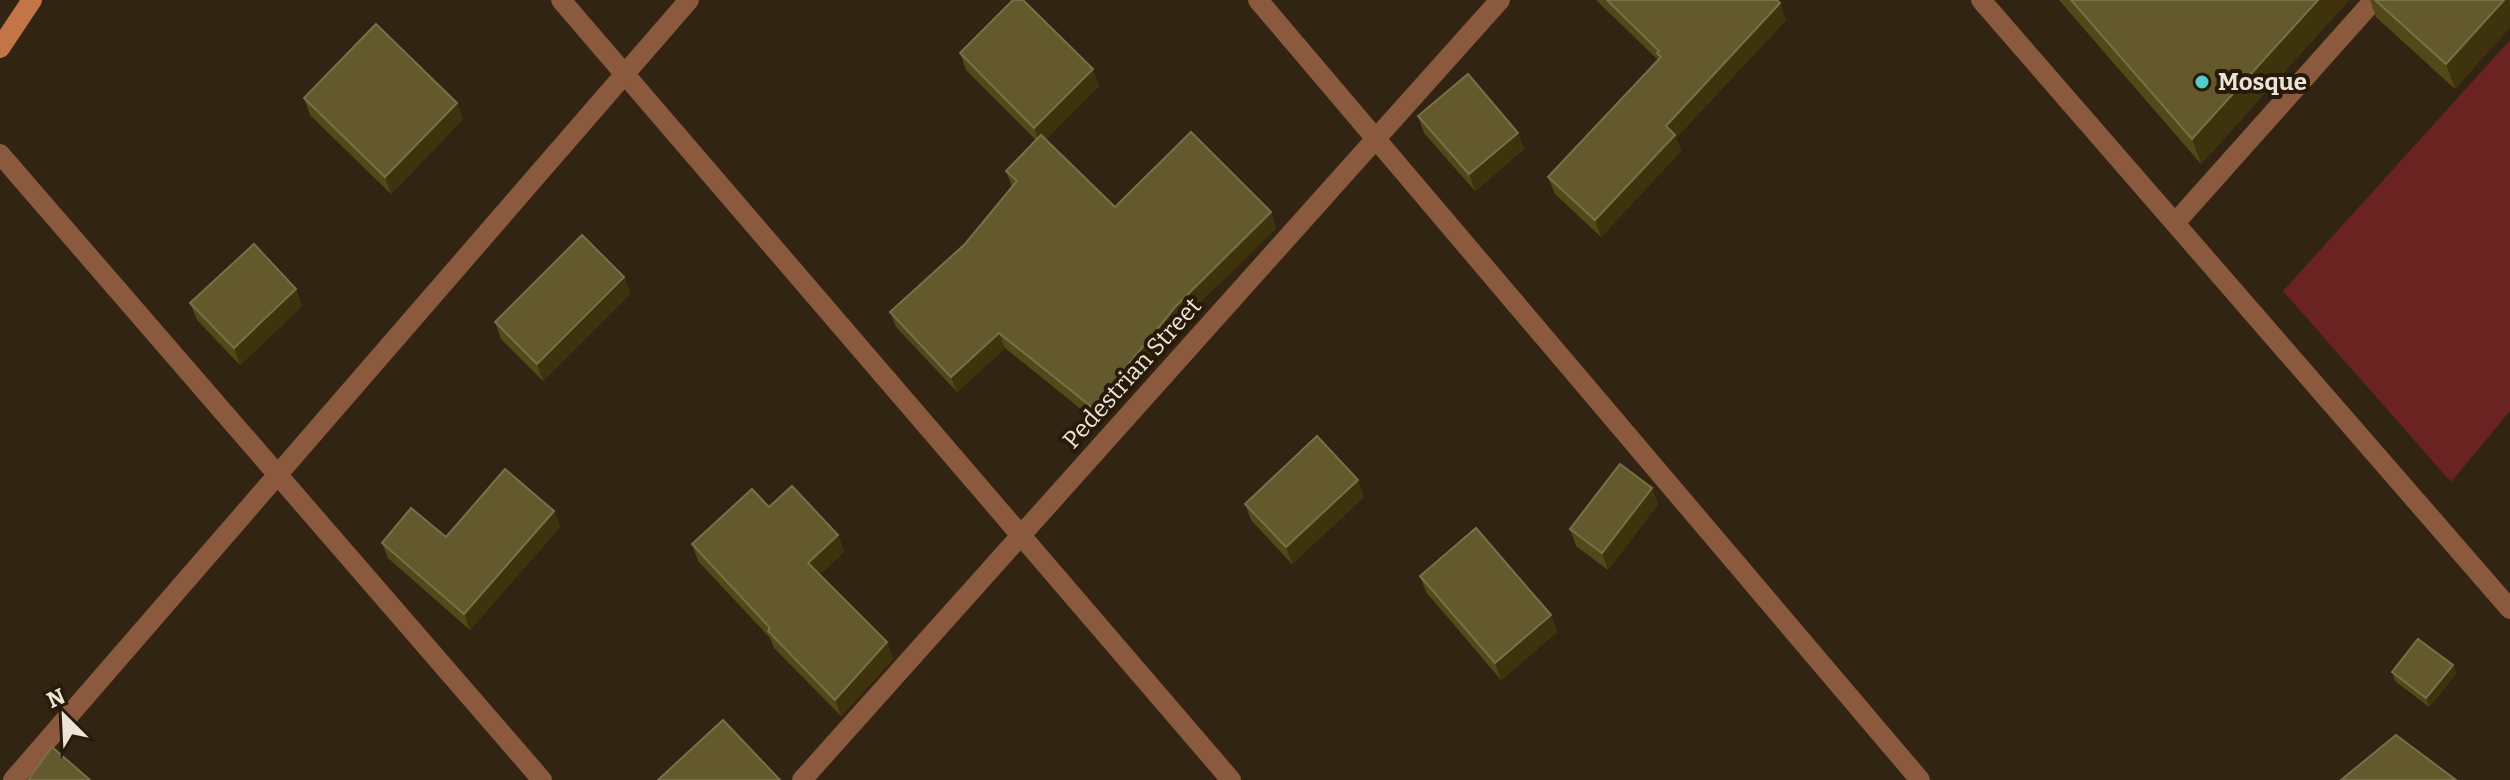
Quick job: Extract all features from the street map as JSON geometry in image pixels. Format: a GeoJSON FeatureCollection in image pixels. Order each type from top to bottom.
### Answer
{"type":"FeatureCollection","features":[{"type":"Feature","properties":{"kind":"main road"},"geometry":{"type":"LineString","coordinates":[[0,48],[32,0]]}},
{"type":"Feature","properties":{"kind":"street"},"geometry":{"type":"LineString","coordinates":[[561,0],[1231,780]]}},
{"type":"Feature","properties":{"kind":"street"},"geometry":{"type":"LineString","coordinates":[[13,780],[689,0]]}},
{"type":"Feature","properties":{"kind":"street"},"geometry":{"type":"LineString","coordinates":[[1258,0],[1920,780]]}},
{"type":"Feature","properties":{"kind":"street","name":"Pedestrian Street"},"geometry":{"type":"LineString","coordinates":[[802,780],[1500,0]]}},
{"type":"Feature","properties":{"kind":"street"},"geometry":{"type":"LineString","coordinates":[[1981,0],[2510,609]]}},
{"type":"Feature","properties":{"kind":"street"},"geometry":{"type":"LineString","coordinates":[[2175,223],[2374,0]]}},
{"type":"Feature","properties":{"kind":"street"},"geometry":{"type":"LineString","coordinates":[[0,154],[542,780]]}},
{"type":"Feature","properties":{"kind":"shaded area"},"geometry":{"type":"Polygon","coordinates":[[[2510,40],[2510,411],[2451,482],[2283,291],[2510,40]]]}},
{"type":"Feature","properties":{"kind":"building"},"geometry":{"type":"Polygon","coordinates":[[[1013,0],[1023,0],[1093,69],[1034,128],[960,53],[1013,0]]]}},
{"type":"Feature","properties":{"kind":"building"},"geometry":{"type":"Polygon","coordinates":[[[1607,0],[1777,0],[1780,3],[1666,126],[1675,135],[1595,220],[1548,177],[1661,57],[1657,53],[1659,51],[1607,0]]]}},
{"type":"Feature","properties":{"kind":"building","name":"Mosque"},"geometry":{"type":"Polygon","coordinates":[[[2071,0],[2318,0],[2192,139],[2071,0]]]}},
{"type":"Feature","properties":{"kind":"building"},"geometry":{"type":"Polygon","coordinates":[[[2375,0],[2504,0],[2446,64],[2375,0]]]}},
{"type":"Feature","properties":{"kind":"building"},"geometry":{"type":"Polygon","coordinates":[[[376,24],[457,103],[385,177],[304,98],[376,24]]]}},
{"type":"Feature","properties":{"kind":"building"},"geometry":{"type":"Polygon","coordinates":[[[1468,74],[1518,133],[1469,174],[1418,116],[1468,74]]]}},
{"type":"Feature","properties":{"kind":"building"},"geometry":{"type":"Polygon","coordinates":[[[1191,132],[1271,212],[1175,307],[1093,408],[999,333],[951,377],[890,312],[965,244],[1017,181],[1006,171],[1041,135],[1115,207],[1191,132]]]}},
{"type":"Feature","properties":{"kind":"building"},"geometry":{"type":"Polygon","coordinates":[[[582,235],[624,277],[537,364],[495,322],[582,235]]]}},
{"type":"Feature","properties":{"kind":"building"},"geometry":{"type":"Polygon","coordinates":[[[254,244],[296,289],[234,348],[190,303],[254,244]]]}},
{"type":"Feature","properties":{"kind":"building"},"geometry":{"type":"Polygon","coordinates":[[[1317,436],[1358,480],[1286,547],[1245,504],[1317,436]]]}},
{"type":"Feature","properties":{"kind":"building"},"geometry":{"type":"Polygon","coordinates":[[[1620,464],[1652,488],[1602,553],[1570,529],[1620,464]]]}},
{"type":"Feature","properties":{"kind":"building"},"geometry":{"type":"Polygon","coordinates":[[[505,469],[554,511],[464,614],[382,543],[411,508],[446,537],[505,469]]]}},
{"type":"Feature","properties":{"kind":"building"},"geometry":{"type":"Polygon","coordinates":[[[792,486],[838,535],[808,563],[887,642],[835,700],[768,631],[770,628],[692,544],[752,489],[769,507],[792,486]]]}},
{"type":"Feature","properties":{"kind":"building"},"geometry":{"type":"Polygon","coordinates":[[[1476,528],[1551,615],[1495,663],[1420,576],[1476,528]]]}},
{"type":"Feature","properties":{"kind":"building"},"geometry":{"type":"Polygon","coordinates":[[[2418,639],[2453,665],[2426,698],[2392,672],[2418,639]]]}},
{"type":"Feature","properties":{"kind":"building"},"geometry":{"type":"Polygon","coordinates":[[[723,720],[780,780],[658,780],[723,720]]]}},
{"type":"Feature","properties":{"kind":"building"},"geometry":{"type":"Polygon","coordinates":[[[2396,735],[2456,780],[2341,780],[2396,735]]]}},
{"type":"Feature","properties":{"kind":"building"},"geometry":{"type":"Polygon","coordinates":[[[52,747],[90,780],[28,780],[52,747]]]}},
{"type":"Feature","properties":{"kind":"place","name":"Mosque"},"geometry":{"type":"Point","coordinates":[2202,82]}}]}
